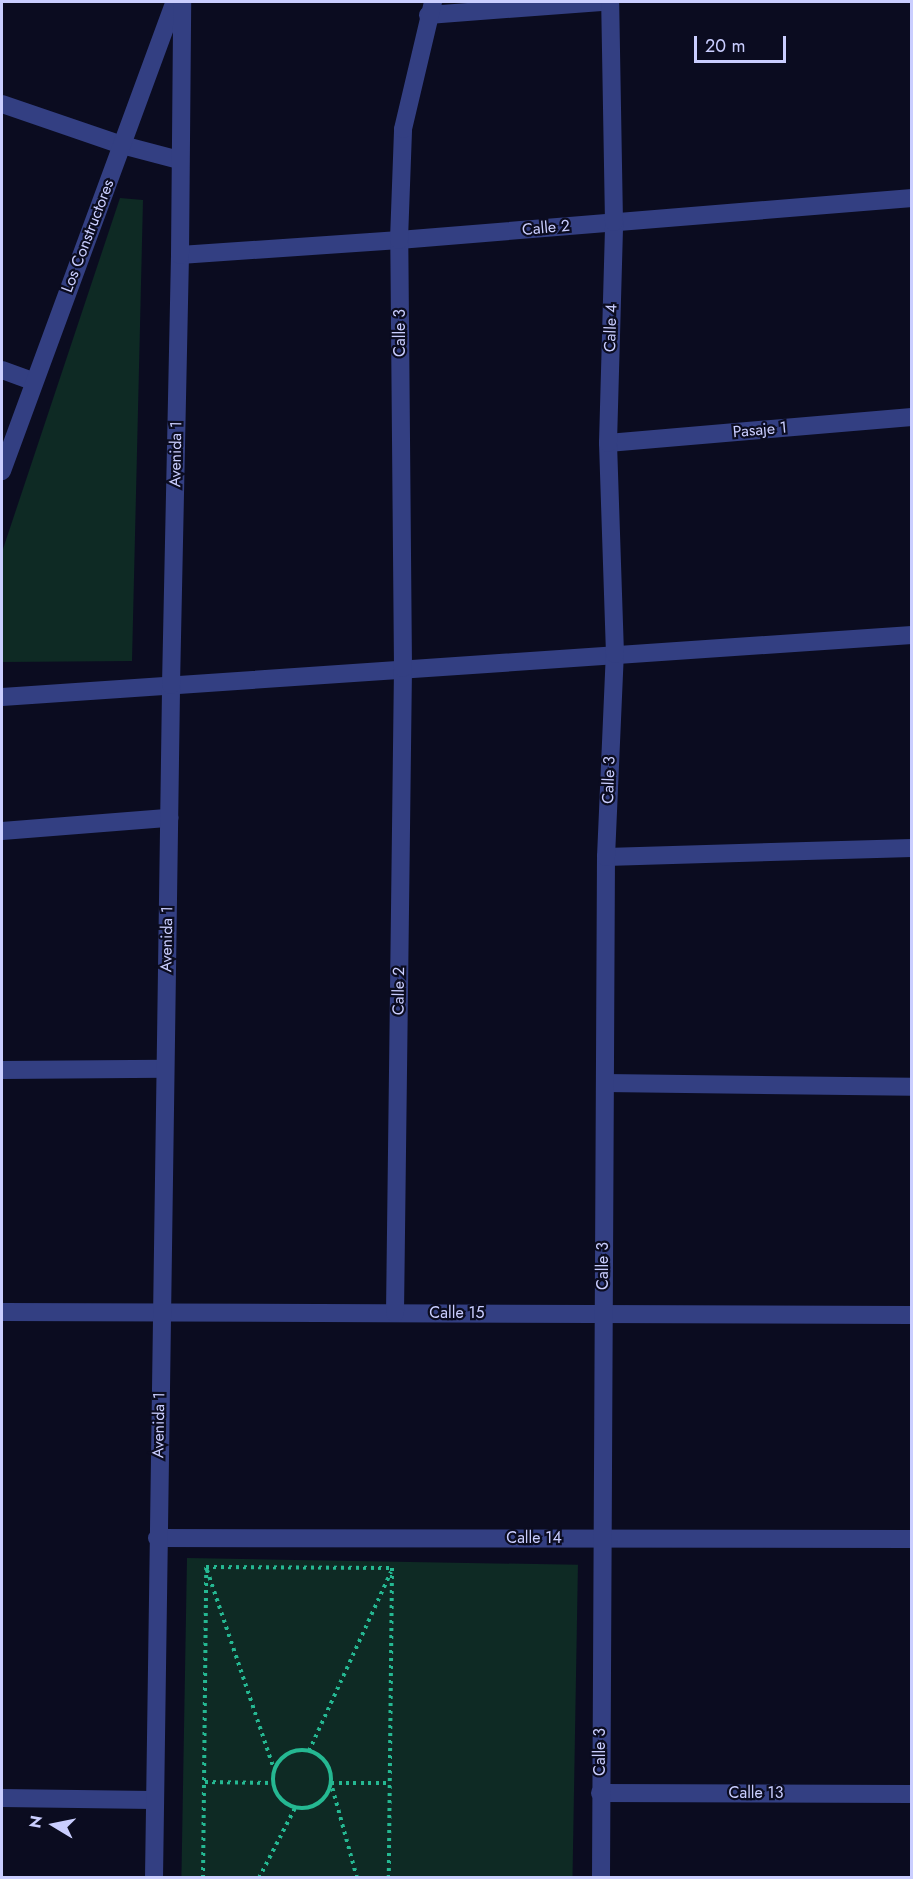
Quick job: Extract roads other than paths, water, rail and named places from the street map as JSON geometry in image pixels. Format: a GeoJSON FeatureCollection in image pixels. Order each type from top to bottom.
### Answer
{"type":"FeatureCollection","features":[{"type":"Feature","properties":{"kind":"street","name":"Los Constructores"},"geometry":{"type":"LineString","coordinates":[[2,471],[33,381],[175,2]]}},
{"type":"Feature","properties":{"kind":"street","name":"Avenida 1"},"geometry":{"type":"LineString","coordinates":[[154,1878],[153,1800],[180,255],[182,2]]}},
{"type":"Feature","properties":{"kind":"street"},"geometry":{"type":"LineString","coordinates":[[431,8],[602,2]]}},
{"type":"Feature","properties":{"kind":"street","name":"Calle 4"},"geometry":{"type":"LineString","coordinates":[[610,2],[614,222],[608,443],[615,654]]}},
{"type":"Feature","properties":{"kind":"street","name":"Calle 3"},"geometry":{"type":"LineString","coordinates":[[403,668],[399,240],[403,129],[431,8]]}},
{"type":"Feature","properties":{"kind":"street"},"geometry":{"type":"LineString","coordinates":[[2,104],[122,145],[179,160]]}},
{"type":"Feature","properties":{"kind":"street","name":"Calle 2"},"geometry":{"type":"LineString","coordinates":[[180,255],[399,240],[912,198]]}},
{"type":"Feature","properties":{"kind":"street"},"geometry":{"type":"LineString","coordinates":[[2,370],[33,381]]}},
{"type":"Feature","properties":{"kind":"street","name":"Pasaje 1"},"geometry":{"type":"LineString","coordinates":[[608,443],[912,417]]}},
{"type":"Feature","properties":{"kind":"street"},"geometry":{"type":"LineString","coordinates":[[2,697],[912,635]]}},
{"type":"Feature","properties":{"kind":"street","name":"Calle 3"},"geometry":{"type":"LineString","coordinates":[[601,1878],[606,857],[615,654]]}},
{"type":"Feature","properties":{"kind":"street","name":"Calle 2"},"geometry":{"type":"LineString","coordinates":[[395,1313],[403,668]]}},
{"type":"Feature","properties":{"kind":"street"},"geometry":{"type":"LineString","coordinates":[[2,831],[169,818]]}},
{"type":"Feature","properties":{"kind":"street"},"geometry":{"type":"LineString","coordinates":[[606,857],[912,848]]}},
{"type":"Feature","properties":{"kind":"street"},"geometry":{"type":"LineString","coordinates":[[2,1070],[165,1068]]}},
{"type":"Feature","properties":{"kind":"street"},"geometry":{"type":"LineString","coordinates":[[604,1083],[912,1087]]}},
{"type":"Feature","properties":{"kind":"street","name":"Calle 15"},"geometry":{"type":"LineString","coordinates":[[2,1312],[912,1315]]}},
{"type":"Feature","properties":{"kind":"street","name":"Calle 14"},"geometry":{"type":"LineString","coordinates":[[157,1538],[912,1539]]}},
{"type":"Feature","properties":{"kind":"street","name":"Calle 13"},"geometry":{"type":"LineString","coordinates":[[600,1793],[912,1794]]}},
{"type":"Feature","properties":{"kind":"street"},"geometry":{"type":"LineString","coordinates":[[2,1798],[153,1800]]}}]}
